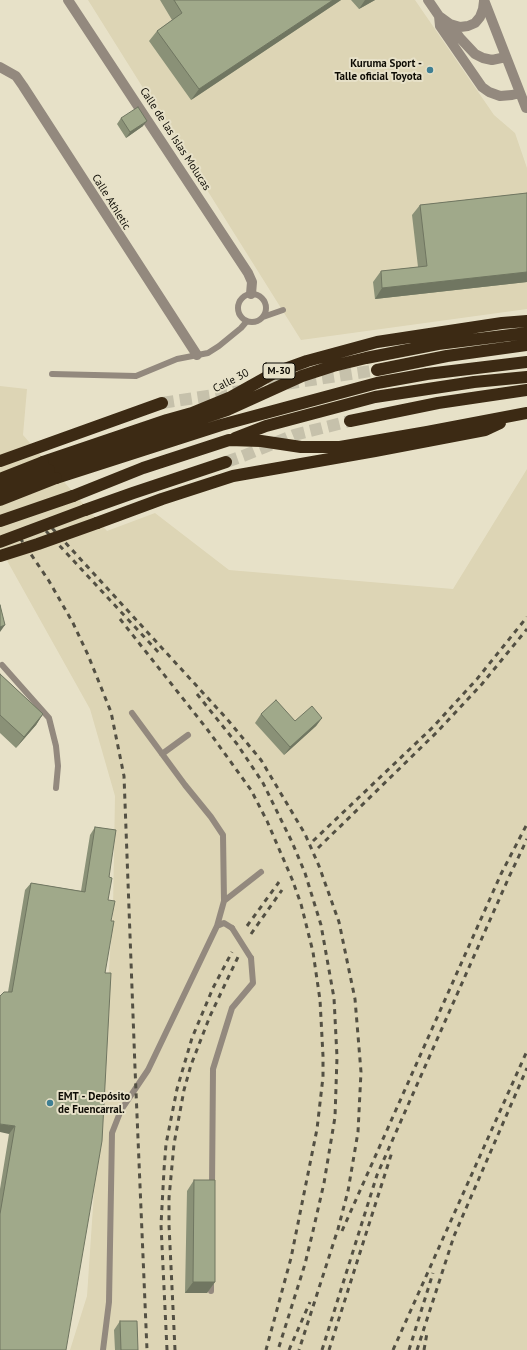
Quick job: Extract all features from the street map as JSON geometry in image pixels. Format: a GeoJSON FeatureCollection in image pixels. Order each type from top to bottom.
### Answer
{"type":"FeatureCollection","features":[{"type":"Feature","properties":{"kind":"highway","name":"Calle 30"},"geometry":{"type":"LineString","coordinates":[[0,479],[49,470],[167,420],[192,413],[231,397],[274,373],[307,361],[377,342],[502,323],[527,321]]}},
{"type":"Feature","properties":{"kind":"highway"},"geometry":{"type":"LineString","coordinates":[[0,489],[49,470],[227,410],[302,376],[333,366],[438,344],[527,333]]}},
{"type":"Feature","properties":{"kind":"highway"},"geometry":{"type":"LineString","coordinates":[[377,370],[447,356],[527,345]]}},
{"type":"Feature","properties":{"kind":"highway"},"geometry":{"type":"LineString","coordinates":[[0,500],[49,470],[377,383],[427,374],[527,362]]}},
{"type":"Feature","properties":{"kind":"highway"},"geometry":{"type":"LineString","coordinates":[[0,521],[73,496],[143,468],[229,440],[266,426],[375,397],[474,382],[527,377]]}},
{"type":"Feature","properties":{"kind":"highway"},"geometry":{"type":"LineString","coordinates":[[350,421],[438,403],[527,390]]}},
{"type":"Feature","properties":{"kind":"highway"},"geometry":{"type":"LineString","coordinates":[[0,460],[162,403]]}},
{"type":"Feature","properties":{"kind":"highway"},"geometry":{"type":"LineString","coordinates":[[229,440],[261,441],[300,447],[340,447],[524,413]]}},
{"type":"Feature","properties":{"kind":"highway"},"geometry":{"type":"LineString","coordinates":[[0,556],[38,544],[162,499],[233,476],[375,452],[485,430],[524,413]]}},
{"type":"Feature","properties":{"kind":"highway"},"geometry":{"type":"LineString","coordinates":[[0,542],[133,492],[226,462]]}},
{"type":"Feature","properties":{"kind":"street","name":"Calle de las Islas Molucas"},"geometry":{"type":"LineString","coordinates":[[68,0],[248,273],[253,286],[251,294]]}},
{"type":"Feature","properties":{"kind":"street"},"geometry":{"type":"LineString","coordinates":[[428,0],[439,16],[450,24],[474,54],[492,60],[506,57]]}},
{"type":"Feature","properties":{"kind":"street"},"geometry":{"type":"LineString","coordinates":[[450,24],[460,27],[475,23],[480,17],[484,1]]}},
{"type":"Feature","properties":{"kind":"street"},"geometry":{"type":"LineString","coordinates":[[484,1],[526,110]]}},
{"type":"Feature","properties":{"kind":"street"},"geometry":{"type":"LineString","coordinates":[[439,16],[440,26],[482,87],[489,92],[500,96],[512,96],[520,93]]}},
{"type":"Feature","properties":{"kind":"street","name":"Calle Athletic"},"geometry":{"type":"LineString","coordinates":[[0,67],[16,76],[23,86],[197,355]]}},
{"type":"Feature","properties":{"kind":"lane"},"geometry":{"type":"LineString","coordinates":[[263,317],[266,304],[260,296],[251,294],[242,298],[238,306],[240,316],[248,321],[256,322],[263,317],[283,310]]}},
{"type":"Feature","properties":{"kind":"lane"},"geometry":{"type":"LineString","coordinates":[[52,374],[136,376],[177,359],[208,353],[219,346],[248,321]]}},
{"type":"Feature","properties":{"kind":"lane"},"geometry":{"type":"LineString","coordinates":[[2,664],[49,718],[56,746],[58,766],[56,788]]}},
{"type":"Feature","properties":{"kind":"lane"},"geometry":{"type":"LineString","coordinates":[[103,1350],[109,1302],[112,1133],[121,1110],[148,1070],[217,926],[224,901],[223,835],[132,713]]}},
{"type":"Feature","properties":{"kind":"lane"},"geometry":{"type":"LineString","coordinates":[[162,754],[188,735]]}},
{"type":"Feature","properties":{"kind":"lane"},"geometry":{"type":"LineString","coordinates":[[224,901],[261,872]]}},
{"type":"Feature","properties":{"kind":"lane"},"geometry":{"type":"LineString","coordinates":[[212,1196],[213,1069],[232,1008],[253,983],[251,958],[232,928],[224,923],[217,926]]}},
{"type":"Feature","properties":{"kind":"lane"},"geometry":{"type":"LineString","coordinates":[[211,1275],[211,1291]]}},
{"type":"Feature","properties":{"kind":"shaded area"},"geometry":{"type":"Polygon","coordinates":[[[88,0],[415,0],[494,115],[515,133],[527,168],[527,309],[301,340],[88,0]]]}},
{"type":"Feature","properties":{"kind":"shaded area"},"geometry":{"type":"Polygon","coordinates":[[[0,386],[27,389],[23,435],[107,531],[155,513],[229,570],[453,589],[527,469],[527,1350],[70,1350],[87,1296],[113,909],[115,796],[90,709],[0,550],[0,386]]]}},
{"type":"Feature","properties":{"kind":"building"},"geometry":{"type":"Polygon","coordinates":[[[174,0],[333,0],[199,89],[157,31],[182,13],[174,0]]]}},
{"type":"Feature","properties":{"kind":"building"},"geometry":{"type":"Polygon","coordinates":[[[138,107],[147,121],[130,132],[121,118],[138,107]]]}},
{"type":"Feature","properties":{"kind":"building"},"geometry":{"type":"Polygon","coordinates":[[[527,193],[527,272],[382,288],[381,271],[427,266],[420,205],[527,193]]]}},
{"type":"Feature","properties":{"kind":"building"},"geometry":{"type":"Polygon","coordinates":[[[0,605],[5,625],[0,627],[0,605]]]}},
{"type":"Feature","properties":{"kind":"building"},"geometry":{"type":"Polygon","coordinates":[[[0,674],[43,714],[24,737],[0,715],[0,674]]]}},
{"type":"Feature","properties":{"kind":"building"},"geometry":{"type":"Polygon","coordinates":[[[276,700],[295,721],[312,706],[322,718],[290,747],[261,714],[276,700]]]}},
{"type":"Feature","properties":{"kind":"building"},"geometry":{"type":"Polygon","coordinates":[[[95,827],[116,830],[109,877],[112,878],[108,900],[115,901],[111,921],[114,921],[105,973],[111,973],[102,1141],[66,1350],[0,1350],[0,1214],[15,1126],[0,1124],[0,996],[4,992],[12,992],[31,883],[85,892],[95,827]]]}},
{"type":"Feature","properties":{"kind":"building"},"geometry":{"type":"Polygon","coordinates":[[[194,1180],[215,1180],[215,1282],[193,1282],[194,1180]]]}},
{"type":"Feature","properties":{"kind":"building"},"geometry":{"type":"Polygon","coordinates":[[[120,1321],[137,1321],[138,1350],[121,1350],[120,1321]]]}},
{"type":"Feature","properties":{"kind":"tunnel"},"geometry":{"type":"LineString","coordinates":[[162,403],[377,370]]}},
{"type":"Feature","properties":{"kind":"tunnel"},"geometry":{"type":"LineString","coordinates":[[226,462],[294,435],[350,421]]}},
{"type":"Feature","properties":{"kind":"railway"},"geometry":{"type":"LineString","coordinates":[[52,528],[227,719],[261,760],[305,834],[319,866],[339,922],[355,999],[361,1072],[358,1132],[348,1191],[338,1229],[299,1350]]}},
{"type":"Feature","properties":{"kind":"railway"},"geometry":{"type":"LineString","coordinates":[[46,531],[160,654]]}},
{"type":"Feature","properties":{"kind":"railway"},"geometry":{"type":"LineString","coordinates":[[20,538],[49,581],[73,623],[88,655],[111,712],[124,776],[147,1350]]}},
{"type":"Feature","properties":{"kind":"railway"},"geometry":{"type":"LineString","coordinates":[[313,841],[433,727],[477,679],[527,617]]}},
{"type":"Feature","properties":{"kind":"railway"},"geometry":{"type":"LineString","coordinates":[[120,619],[207,729],[251,790],[267,821],[292,879],[301,904],[313,952],[320,1000],[323,1056],[323,1077],[317,1129],[291,1258],[266,1350]]}},
{"type":"Feature","properties":{"kind":"railway"},"geometry":{"type":"LineString","coordinates":[[318,848],[438,731],[482,684],[527,629]]}},
{"type":"Feature","properties":{"kind":"railway"},"geometry":{"type":"LineString","coordinates":[[197,694],[237,744],[263,783],[292,842],[305,873],[321,925],[334,998],[337,1057],[335,1117],[324,1183],[305,1264],[278,1350]]}},
{"type":"Feature","properties":{"kind":"railway"},"geometry":{"type":"LineString","coordinates":[[342,1231],[501,874],[527,824]]}},
{"type":"Feature","properties":{"kind":"railway"},"geometry":{"type":"LineString","coordinates":[[322,1350],[377,1175],[527,839]]}},
{"type":"Feature","properties":{"kind":"railway"},"geometry":{"type":"LineString","coordinates":[[247,926],[279,882]]}},
{"type":"Feature","properties":{"kind":"railway"},"geometry":{"type":"LineString","coordinates":[[251,934],[282,890]]}},
{"type":"Feature","properties":{"kind":"railway"},"geometry":{"type":"LineString","coordinates":[[167,1350],[161,1225],[166,1144],[177,1089],[192,1038],[213,988],[232,952]]}},
{"type":"Feature","properties":{"kind":"railway"},"geometry":{"type":"LineString","coordinates":[[175,1350],[169,1225],[169,1198],[174,1144],[184,1090],[191,1065],[210,1016],[238,957]]}},
{"type":"Feature","properties":{"kind":"railway"},"geometry":{"type":"LineString","coordinates":[[393,1350],[527,1051]]}},
{"type":"Feature","properties":{"kind":"railway"},"geometry":{"type":"LineString","coordinates":[[417,1350],[454,1236],[527,1068]]}},
{"type":"Feature","properties":{"kind":"railway"},"geometry":{"type":"LineString","coordinates":[[329,1350],[392,1152]]}},
{"type":"Feature","properties":{"kind":"railway"},"geometry":{"type":"LineString","coordinates":[[409,1350],[433,1273]]}},
{"type":"Feature","properties":{"kind":"railway"},"geometry":{"type":"LineString","coordinates":[[289,1350],[310,1302]]}},
{"type":"Feature","properties":{"kind":"railway"},"geometry":{"type":"LineString","coordinates":[[424,1350],[427,1333]]}},
{"type":"Feature","properties":{"kind":"place","name":"Kuruma Sport - Talle oficial Toyota"},"geometry":{"type":"Point","coordinates":[430,70]}},
{"type":"Feature","properties":{"kind":"place","name":"EMT - Depósito de Fuencarral."},"geometry":{"type":"Point","coordinates":[50,1103]}}]}
